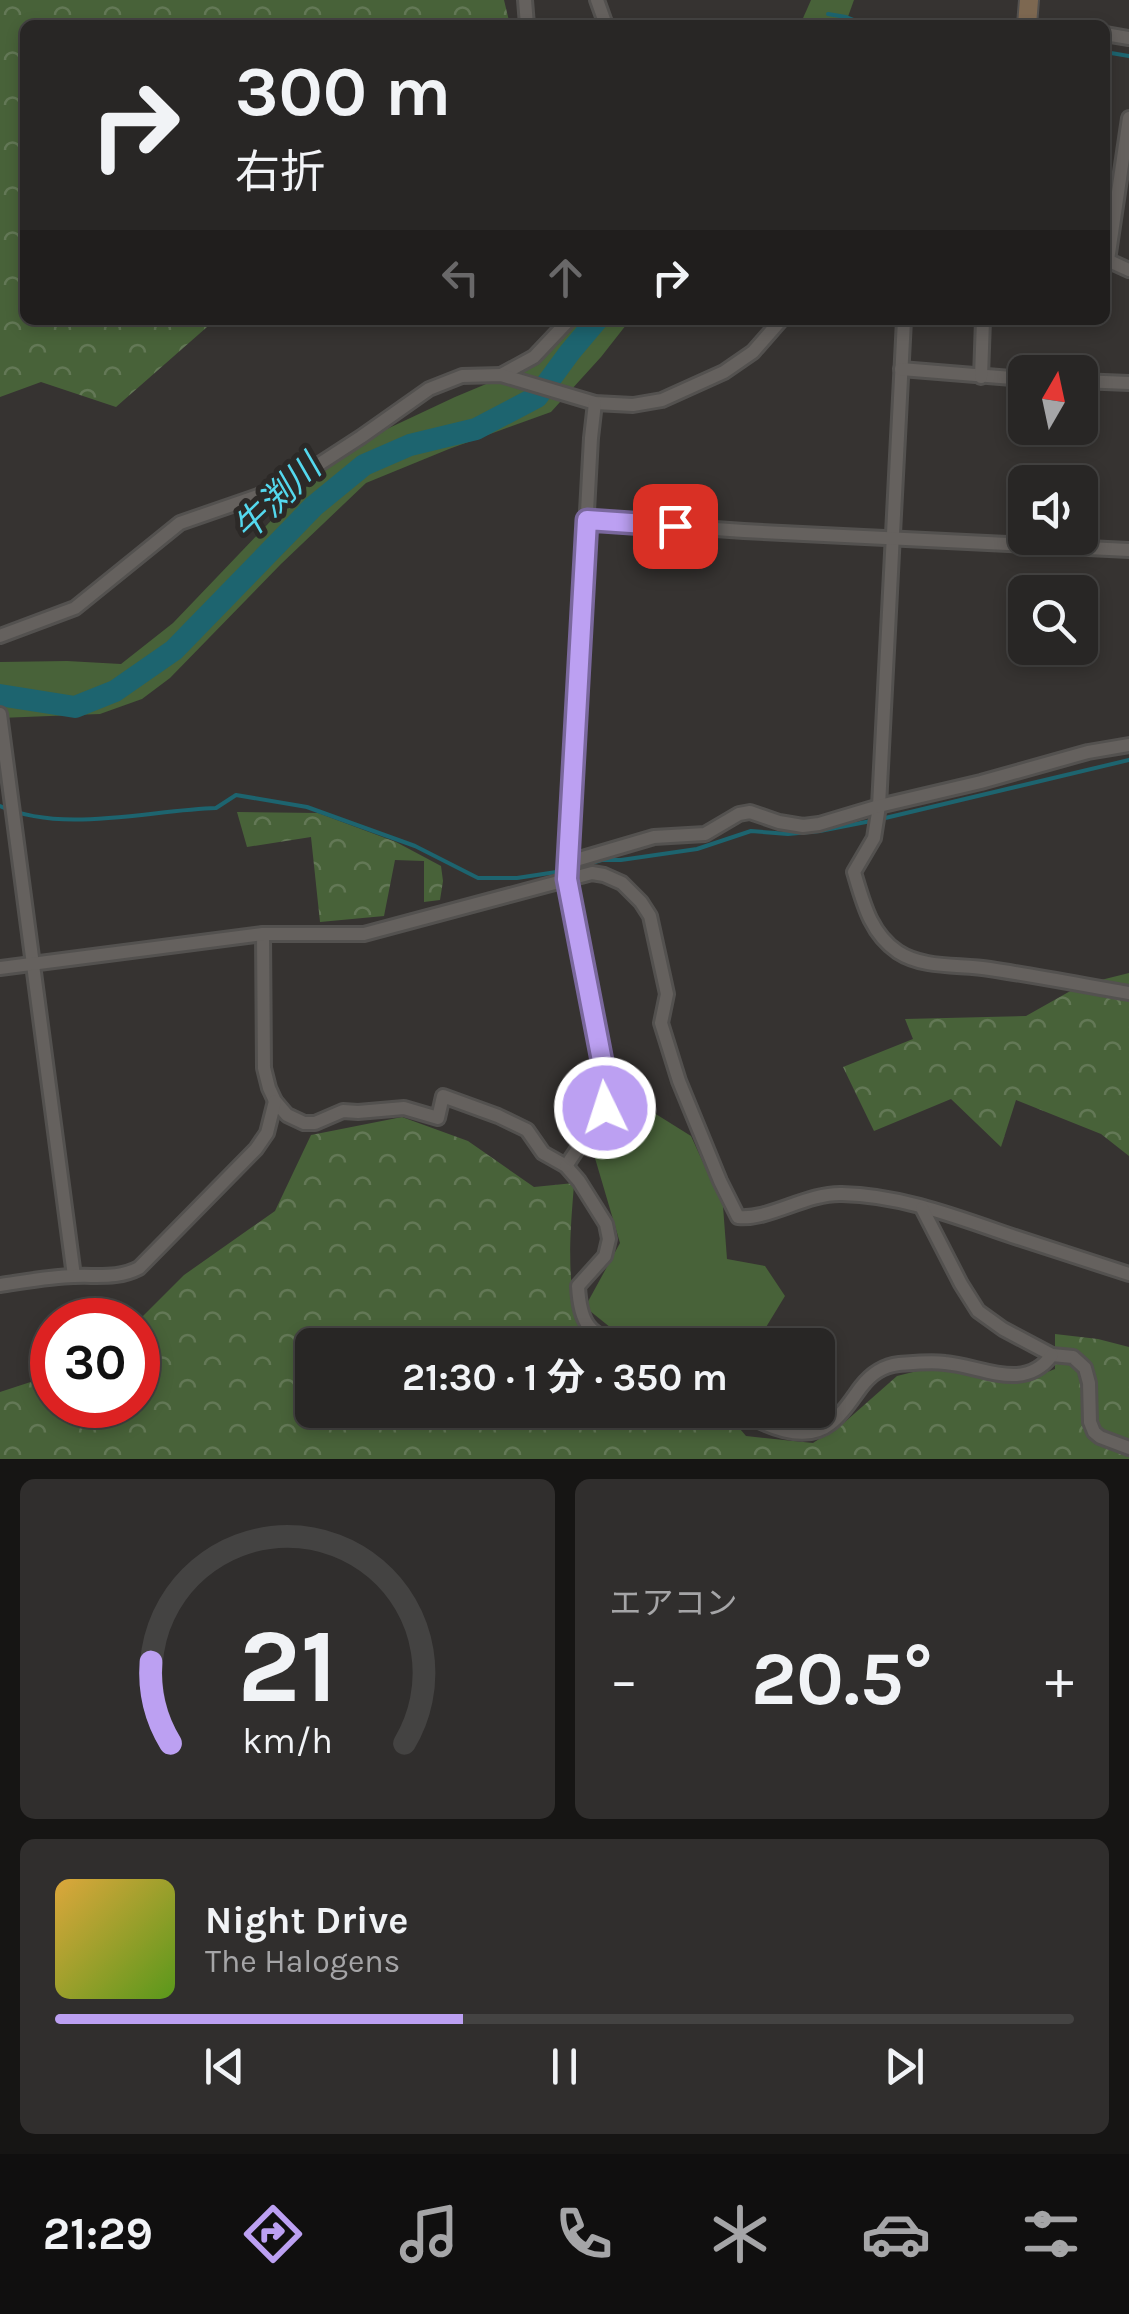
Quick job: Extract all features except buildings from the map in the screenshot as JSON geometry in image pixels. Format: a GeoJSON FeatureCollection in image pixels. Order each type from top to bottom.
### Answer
{"type":"FeatureCollection","features":[{"type":"Feature","properties":{"kind":"street"},"geometry":{"type":"LineString","coordinates":[[1110,240],[1129,118]]}},
{"type":"Feature","properties":{"kind":"street"},"geometry":{"type":"LineString","coordinates":[[502,376],[534,357],[565,325]]}},
{"type":"Feature","properties":{"kind":"street"},"geometry":{"type":"LineString","coordinates":[[0,636],[76,608],[180,523],[284,487],[428,389],[462,376],[502,376],[595,403],[632,405],[662,400],[724,372],[753,352],[777,325]]}},
{"type":"Feature","properties":{"kind":"street"},"geometry":{"type":"LineString","coordinates":[[904,325],[879,806],[874,838],[854,872],[872,926],[896,951],[916,961],[986,968],[1129,993]]}},
{"type":"Feature","properties":{"kind":"street"},"geometry":{"type":"LineString","coordinates":[[981,377],[983,325]]}},
{"type":"Feature","properties":{"kind":"street"},"geometry":{"type":"LineString","coordinates":[[901,370],[1008,378]]}},
{"type":"Feature","properties":{"kind":"street"},"geometry":{"type":"LineString","coordinates":[[1098,382],[1129,384]]}},
{"type":"Feature","properties":{"kind":"street"},"geometry":{"type":"LineString","coordinates":[[566,1166],[605,1108],[608,1092],[567,879],[595,403]]}},
{"type":"Feature","properties":{"kind":"street"},"geometry":{"type":"LineString","coordinates":[[587,520],[1129,550]]}},
{"type":"Feature","properties":{"kind":"street"},"geometry":{"type":"LineString","coordinates":[[0,715],[74,1276]]}},
{"type":"Feature","properties":{"kind":"street"},"geometry":{"type":"LineString","coordinates":[[568,862],[654,837],[705,834],[739,814],[750,812],[779,822],[818,824],[1129,744]]}},
{"type":"Feature","properties":{"kind":"street"},"geometry":{"type":"LineString","coordinates":[[0,968],[263,934],[364,934],[567,879],[592,873],[604,875],[622,884],[650,916],[667,994],[662,1023],[679,1081],[738,1218],[824,1194],[893,1198],[1129,1274]]}},
{"type":"Feature","properties":{"kind":"street"},"geometry":{"type":"LineString","coordinates":[[263,934],[264,1068],[276,1101],[287,1114],[315,1123],[343,1111],[404,1108],[438,1118],[443,1096],[527,1130],[542,1153],[566,1166],[580,1181],[606,1224],[609,1240],[605,1256],[578,1286],[579,1306],[589,1328]]}},
{"type":"Feature","properties":{"kind":"street"},"geometry":{"type":"LineString","coordinates":[[0,1285],[74,1276],[106,1277],[140,1268],[256,1150],[267,1134],[276,1101]]}},
{"type":"Feature","properties":{"kind":"street"},"geometry":{"type":"LineString","coordinates":[[922,1208],[978,1311],[1052,1355],[1073,1358],[1085,1368],[1094,1432],[1129,1448]]}},
{"type":"Feature","properties":{"kind":"street"},"geometry":{"type":"LineString","coordinates":[[835,1420],[866,1381],[880,1369],[896,1364],[946,1362],[1005,1376],[1032,1373],[1052,1355]]}},
{"type":"Feature","properties":{"kind":"street"},"geometry":{"type":"LineString","coordinates":[[782,1428],[804,1433],[824,1428]]}},
{"type":"Feature","properties":{"kind":"green space"},"geometry":{"type":"Polygon","coordinates":[[[0,0],[504,0],[509,20],[20,20],[20,325],[209,325],[116,407],[41,382],[0,397],[0,0]]]}},
{"type":"Feature","properties":{"kind":"green space"},"geometry":{"type":"Polygon","coordinates":[[[811,0],[854,0],[847,20],[802,20],[811,0]]]}},
{"type":"Feature","properties":{"kind":"green space"},"geometry":{"type":"Polygon","coordinates":[[[568,325],[626,325],[551,412],[366,483],[170,678],[142,699],[100,714],[0,718],[0,662],[121,664],[173,623],[286,505],[357,443],[527,367],[568,325]]]}},
{"type":"Feature","properties":{"kind":"green space"},"geometry":{"type":"Polygon","coordinates":[[[237,812],[318,813],[396,842],[441,866],[440,900],[424,902],[424,861],[395,860],[384,916],[320,922],[311,837],[247,847],[237,812]]]}},
{"type":"Feature","properties":{"kind":"green space"},"geometry":{"type":"Polygon","coordinates":[[[1129,973],[1129,1156],[1101,1134],[1016,1100],[1001,1147],[951,1099],[874,1131],[843,1067],[913,1039],[905,1019],[1026,1016],[1081,985],[1129,973]]]}},
{"type":"Feature","properties":{"kind":"green space"},"geometry":{"type":"Polygon","coordinates":[[[627,1096],[691,1136],[723,1206],[727,1259],[765,1266],[785,1296],[765,1328],[611,1328],[585,1307],[620,1243],[592,1148],[627,1096]]]}},
{"type":"Feature","properties":{"kind":"green space"},"geometry":{"type":"Polygon","coordinates":[[[402,1117],[468,1141],[534,1187],[574,1183],[571,1272],[573,1296],[583,1328],[295,1328],[295,1428],[739,1428],[746,1436],[813,1443],[846,1421],[897,1376],[933,1367],[954,1367],[1021,1382],[1055,1369],[1055,1334],[1129,1347],[1129,1459],[0,1459],[0,1392],[30,1382],[30,1428],[160,1428],[160,1299],[184,1275],[275,1211],[311,1135],[402,1117]]]}},
{"type":"Feature","properties":{"kind":"waterway"},"geometry":{"type":"LineString","coordinates":[[828,14],[854,20]]}},
{"type":"Feature","properties":{"kind":"waterway"},"geometry":{"type":"LineString","coordinates":[[1110,53],[1129,56]]}},
{"type":"Feature","properties":{"kind":"waterway","name":"牛渕川"},"geometry":{"type":"LineString","coordinates":[[0,695],[75,707],[115,691],[174,650],[314,506],[364,465],[410,445],[476,429],[537,397],[593,325]]}},
{"type":"Feature","properties":{"kind":"waterway"},"geometry":{"type":"LineString","coordinates":[[881,819],[1129,760]]}},
{"type":"Feature","properties":{"kind":"waterway"},"geometry":{"type":"LineString","coordinates":[[0,806],[51,818],[106,818],[216,808],[236,795],[307,807],[415,846],[478,878],[517,878],[563,871]]}},
{"type":"Feature","properties":{"kind":"waterway"},"geometry":{"type":"LineString","coordinates":[[572,868],[602,860],[697,849],[751,831],[788,834],[871,821]]}},
{"type":"Feature","properties":{"kind":"route"},"geometry":{"type":"LineString","coordinates":[[605,1108],[608,1092],[567,879],[587,520],[675,526]]}}]}
